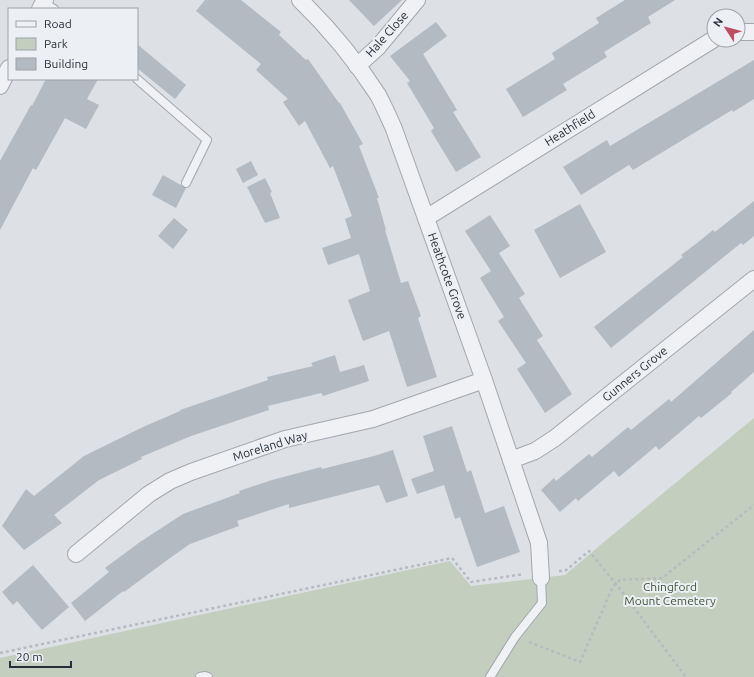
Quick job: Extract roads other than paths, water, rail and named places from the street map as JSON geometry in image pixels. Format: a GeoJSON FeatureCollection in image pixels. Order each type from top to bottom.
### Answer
{"type":"FeatureCollection","features":[{"type":"Feature","properties":{"kind":"street","name":"Heathcote Grove"},"geometry":{"type":"LineString","coordinates":[[300,0],[324,24],[357,66],[378,96],[394,129],[484,380],[539,542],[541,575]]}},
{"type":"Feature","properties":{"kind":"street","name":"Hale Close"},"geometry":{"type":"LineString","coordinates":[[357,66],[378,47],[417,0]]}},
{"type":"Feature","properties":{"kind":"street","name":"Heathfield"},"geometry":{"type":"LineString","coordinates":[[426,218],[706,44]]}},
{"type":"Feature","properties":{"kind":"street"},"geometry":{"type":"LineString","coordinates":[[0,86],[8,70]]}},
{"type":"Feature","properties":{"kind":"street","name":"Gunners Grove"},"geometry":{"type":"LineString","coordinates":[[511,460],[535,451],[555,438],[754,279]]}},
{"type":"Feature","properties":{"kind":"street","name":"Moreland Way"},"geometry":{"type":"LineString","coordinates":[[76,554],[148,494],[170,481],[191,472],[285,439],[373,419],[484,380]]}},
{"type":"Feature","properties":{"kind":"lane"},"geometry":{"type":"LineString","coordinates":[[138,80],[207,140],[186,183]]}},
{"type":"Feature","properties":{"kind":"lane"},"geometry":{"type":"LineString","coordinates":[[490,677],[515,637],[542,603],[541,575]]}},
{"type":"Feature","properties":{"kind":"lane"},"geometry":{"type":"LineString","coordinates":[[200,677],[208,677]]}},
{"type":"Feature","properties":{"kind":"park label","name":"Chingford Mount Cemetery"},"geometry":{"type":"Point","coordinates":[670,594]}}]}
